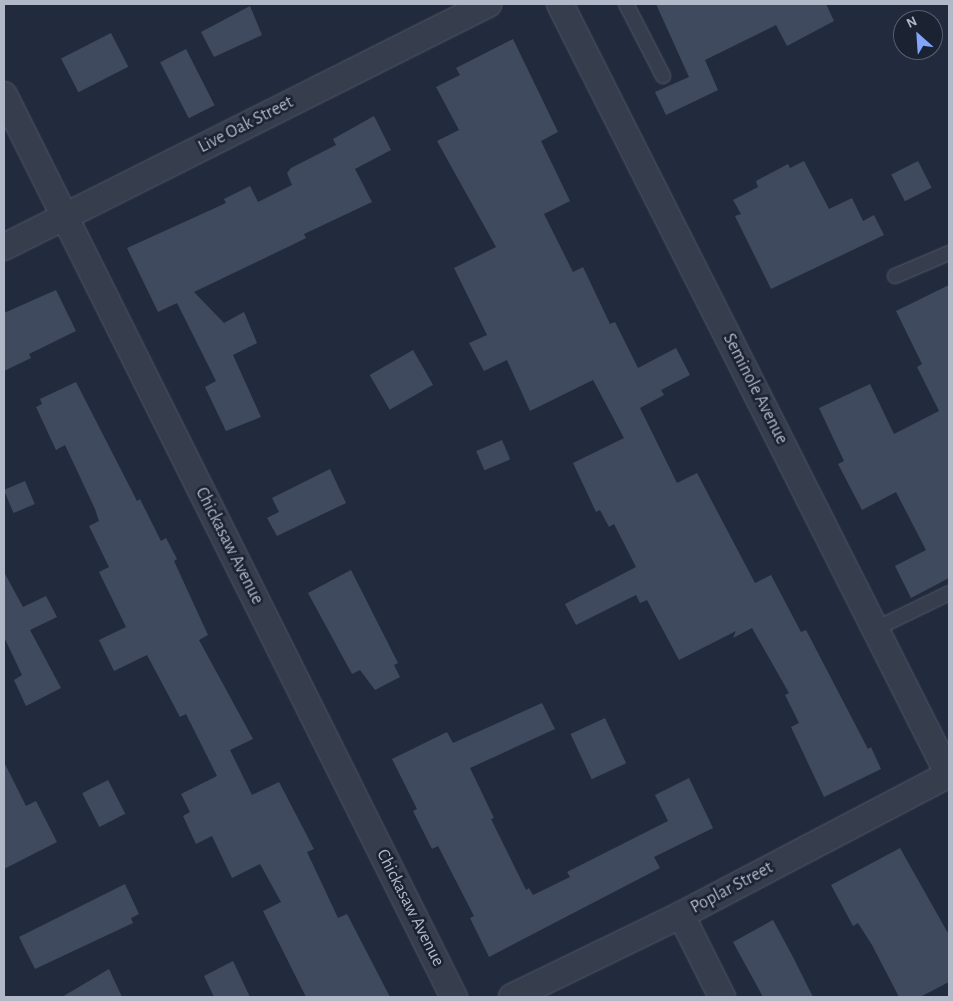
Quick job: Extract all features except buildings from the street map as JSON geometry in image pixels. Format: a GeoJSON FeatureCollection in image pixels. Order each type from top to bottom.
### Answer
{"type":"FeatureCollection","features":[{"type":"Feature","properties":{"kind":"street","name":"Live Oak Street"},"geometry":{"type":"LineString","coordinates":[[4,247],[488,4]]}},
{"type":"Feature","properties":{"kind":"street","name":"Seminole Avenue"},"geometry":{"type":"LineString","coordinates":[[560,4],[949,774]]}},
{"type":"Feature","properties":{"kind":"street","name":"Chickasaw Avenue"},"geometry":{"type":"LineString","coordinates":[[4,95],[454,997]]}},
{"type":"Feature","properties":{"kind":"street","name":"Poplar Street"},"geometry":{"type":"LineString","coordinates":[[512,997],[681,915],[949,774]]}},
{"type":"Feature","properties":{"kind":"street"},"geometry":{"type":"LineString","coordinates":[[681,915],[722,997]]}},
{"type":"Feature","properties":{"kind":"lane"},"geometry":{"type":"LineString","coordinates":[[626,4],[663,76]]}},
{"type":"Feature","properties":{"kind":"lane"},"geometry":{"type":"LineString","coordinates":[[895,276],[949,253]]}},
{"type":"Feature","properties":{"kind":"lane"},"geometry":{"type":"LineString","coordinates":[[875,629],[949,593]]}}]}
